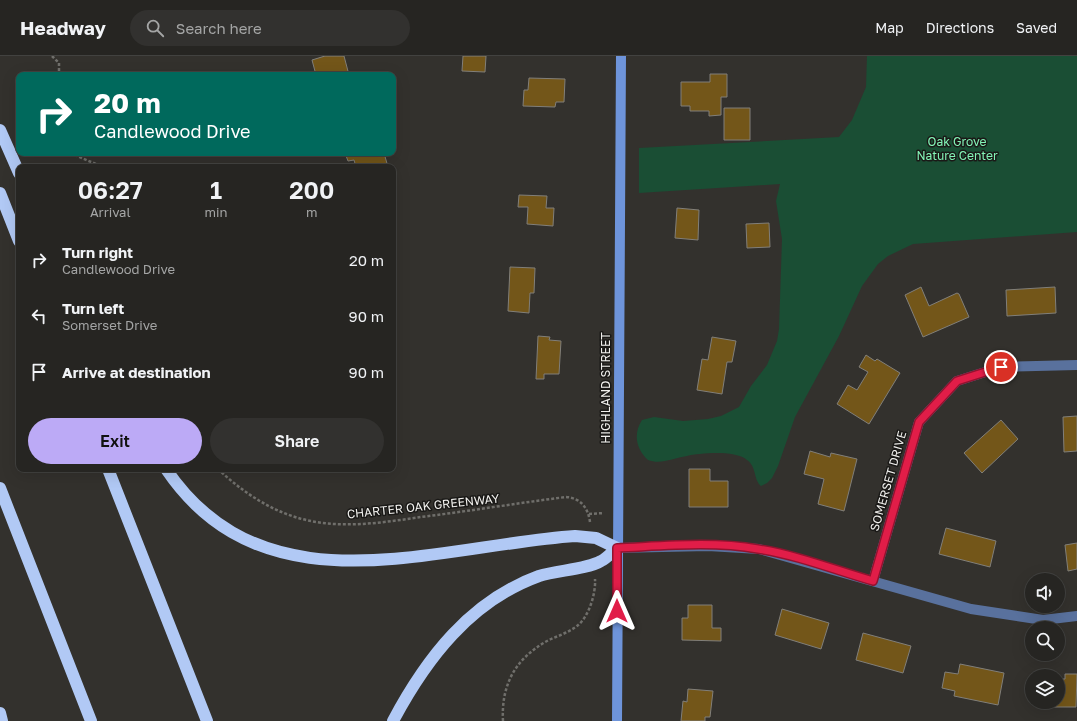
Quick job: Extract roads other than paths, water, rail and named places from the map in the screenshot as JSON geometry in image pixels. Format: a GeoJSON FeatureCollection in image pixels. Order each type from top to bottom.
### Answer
{"type":"FeatureCollection","features":[{"type":"Feature","properties":{"kind":"highway"},"geometry":{"type":"LineString","coordinates":[[0,130],[16,166]]}},
{"type":"Feature","properties":{"kind":"highway"},"geometry":{"type":"LineString","coordinates":[[0,193],[16,233]]}},
{"type":"Feature","properties":{"kind":"highway"},"geometry":{"type":"LineString","coordinates":[[109,472],[207,721]]}},
{"type":"Feature","properties":{"kind":"highway"},"geometry":{"type":"LineString","coordinates":[[168,472],[194,503],[228,530],[258,545],[306,559],[336,562],[381,560],[575,536],[596,538],[617,548],[600,562],[534,578],[516,586],[485,606],[459,628],[433,656],[415,682],[393,721]]}},
{"type":"Feature","properties":{"kind":"highway"},"geometry":{"type":"LineString","coordinates":[[0,488],[91,721]]}},
{"type":"Feature","properties":{"kind":"highway"},"geometry":{"type":"LineString","coordinates":[[0,713],[2,721]]}},
{"type":"Feature","properties":{"kind":"main road","name":"HIGHLAND STREET"},"geometry":{"type":"LineString","coordinates":[[617,721],[621,56]]}},
{"type":"Feature","properties":{"kind":"street","name":"SOMERSET DRIVE"},"geometry":{"type":"LineString","coordinates":[[873,581],[919,422],[957,381],[1001,367],[1077,365]]}},
{"type":"Feature","properties":{"kind":"street"},"geometry":{"type":"LineString","coordinates":[[617,548],[700,546],[749,548],[775,553],[971,609],[1043,620],[1077,616]]}},
{"type":"Feature","properties":{"kind":"park label","name":"Oak Grove Nature Center"},"geometry":{"type":"Point","coordinates":[957,148]}}]}
